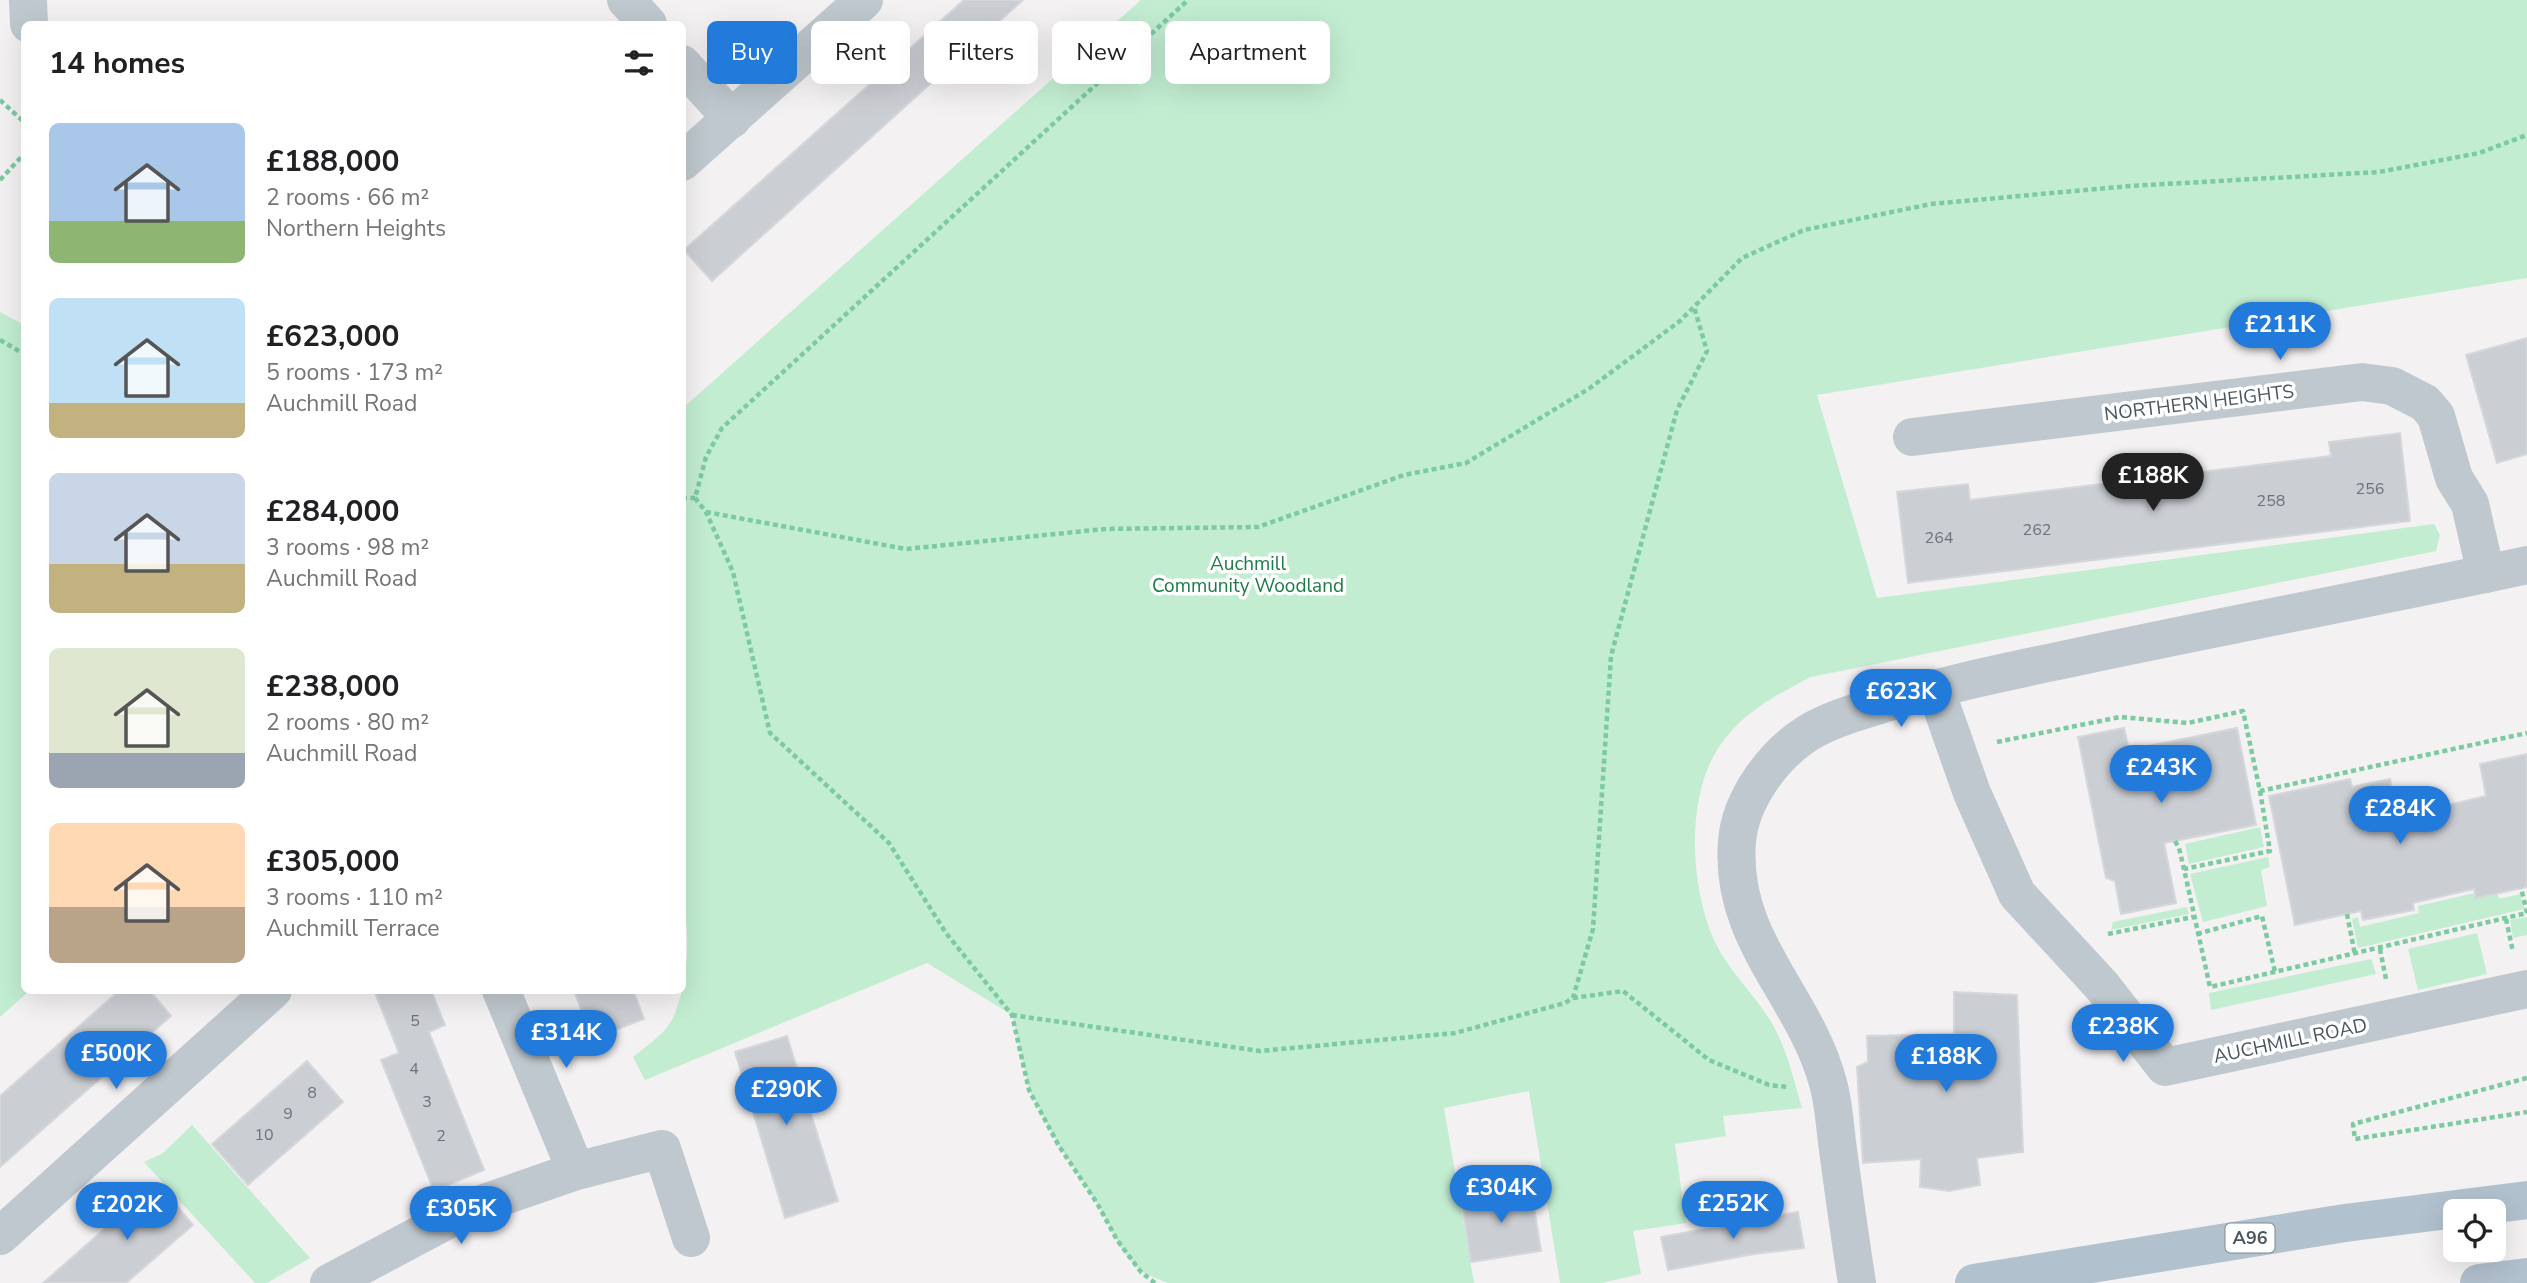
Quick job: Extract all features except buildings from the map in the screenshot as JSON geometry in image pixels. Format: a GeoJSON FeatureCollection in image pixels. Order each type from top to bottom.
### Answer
{"type":"FeatureCollection","features":[{"type":"Feature","properties":{"kind":"main road","name":"A96"},"geometry":{"type":"LineString","coordinates":[[1974,1283],[2345,1223],[2527,1200]]}},
{"type":"Feature","properties":{"kind":"main road"},"geometry":{"type":"LineString","coordinates":[[2479,1283],[2527,1277]]}},
{"type":"Feature","properties":{"kind":"street"},"geometry":{"type":"LineString","coordinates":[[27,0],[29,21]]}},
{"type":"Feature","properties":{"kind":"street"},"geometry":{"type":"LineString","coordinates":[[626,0],[645,21]]}},
{"type":"Feature","properties":{"kind":"street"},"geometry":{"type":"LineString","coordinates":[[686,159],[864,0]]}},
{"type":"Feature","properties":{"kind":"street"},"geometry":{"type":"LineString","coordinates":[[686,68],[732,119]]}},
{"type":"Feature","properties":{"kind":"street","name":"NORTHERN HEIGHTS"},"geometry":{"type":"LineString","coordinates":[[1912,437],[2362,382],[2392,386],[2425,402],[2436,416],[2454,478],[2470,504],[2486,574]]}},
{"type":"Feature","properties":{"kind":"street"},"geometry":{"type":"LineString","coordinates":[[1857,1283],[1829,1084],[1815,1047],[1787,994],[1761,953],[1745,917],[1737,880],[1737,840],[1750,795],[1779,758],[1807,733],[1843,716],[1935,688],[2237,623],[2527,565]]}},
{"type":"Feature","properties":{"kind":"street","name":"AUCHMILL ROAD"},"geometry":{"type":"LineString","coordinates":[[1935,688],[1972,793],[2017,894],[2102,986],[2165,1067],[2527,989]]}},
{"type":"Feature","properties":{"kind":"street"},"geometry":{"type":"LineString","coordinates":[[0,1236],[268,994]]}},
{"type":"Feature","properties":{"kind":"street"},"geometry":{"type":"LineString","coordinates":[[503,994],[576,1171]]}},
{"type":"Feature","properties":{"kind":"street"},"geometry":{"type":"LineString","coordinates":[[329,1283],[470,1208],[576,1171],[662,1149],[691,1238]]}},
{"type":"Feature","properties":{"kind":"path"},"geometry":{"type":"LineString","coordinates":[[695,498],[706,457],[722,428],[1188,0]]}},
{"type":"Feature","properties":{"kind":"path"},"geometry":{"type":"LineString","coordinates":[[0,100],[21,119]]}},
{"type":"Feature","properties":{"kind":"path"},"geometry":{"type":"LineString","coordinates":[[706,512],[906,549],[1105,529],[1258,527],[1404,475],[1466,463],[1590,388],[1680,321],[1742,258],[1804,230],[1931,204],[2130,186],[2379,172],[2479,153],[2527,135]]}},
{"type":"Feature","properties":{"kind":"path"},"geometry":{"type":"LineString","coordinates":[[0,180],[21,158]]}},
{"type":"Feature","properties":{"kind":"path"},"geometry":{"type":"LineString","coordinates":[[1573,998],[1593,929],[1611,656],[1677,410],[1707,351],[1693,307]]}},
{"type":"Feature","properties":{"kind":"path"},"geometry":{"type":"LineString","coordinates":[[0,340],[21,352]]}},
{"type":"Feature","properties":{"kind":"path"},"geometry":{"type":"LineString","coordinates":[[686,498],[695,498]]}},
{"type":"Feature","properties":{"kind":"path"},"geometry":{"type":"LineString","coordinates":[[695,498],[706,512],[733,572],[769,733],[889,844],[946,933],[1012,1015],[1029,1090],[1059,1146],[1097,1203],[1117,1240],[1141,1272],[1155,1283]]}},
{"type":"Feature","properties":{"kind":"path"},"geometry":{"type":"LineString","coordinates":[[1956,750],[2120,717],[2188,723],[2242,711],[2270,851],[2184,869]]}},
{"type":"Feature","properties":{"kind":"path"},"geometry":{"type":"LineString","coordinates":[[2260,791],[2527,733]]}},
{"type":"Feature","properties":{"kind":"path"},"geometry":{"type":"LineString","coordinates":[[2175,841],[2179,848],[2210,987],[2527,913],[2521,888]]}},
{"type":"Feature","properties":{"kind":"path"},"geometry":{"type":"LineString","coordinates":[[2347,914],[2355,954]]}},
{"type":"Feature","properties":{"kind":"path"},"geometry":{"type":"LineString","coordinates":[[2197,934],[2262,915],[2275,972]]}},
{"type":"Feature","properties":{"kind":"path"},"geometry":{"type":"LineString","coordinates":[[2063,944],[2193,916]]}},
{"type":"Feature","properties":{"kind":"path"},"geometry":{"type":"LineString","coordinates":[[1012,1015],[1260,1051],[1455,1033],[1565,1003],[1573,998],[1623,991],[1709,1060],[1769,1085],[1830,1094]]}},
{"type":"Feature","properties":{"kind":"path"},"geometry":{"type":"LineString","coordinates":[[2527,1078],[2353,1124],[2355,1139],[2527,1112]]}},
{"type":"Feature","properties":{"kind":"green space","name":"Auchmill Community Woodland"},"geometry":{"type":"Polygon","coordinates":[[[1141,0],[2527,0],[2527,278],[1817,395],[1877,598],[2434,524],[2440,535],[2436,551],[1811,677],[1770,699],[1735,727],[1716,752],[1699,796],[1695,848],[1701,899],[1716,944],[1773,1025],[1788,1059],[1802,1108],[1723,1116],[1726,1136],[1675,1144],[1686,1223],[1633,1231],[1641,1274],[1601,1283],[1560,1283],[1529,1091],[1444,1108],[1474,1283],[1168,1283],[1141,1272],[1122,1250],[1097,1203],[1059,1146],[1029,1090],[1012,1015],[927,963],[645,1080],[633,1057],[667,1028],[676,1012],[681,994],[686,994],[686,405],[1052,79],[1052,84],[1151,84],[1151,21],[1117,21],[1141,0]]]}},
{"type":"Feature","properties":{"kind":"green space"},"geometry":{"type":"Polygon","coordinates":[[[0,312],[21,323],[21,994],[26,994],[0,1017],[0,312]]]}},
{"type":"Feature","properties":{"kind":"green space"},"geometry":{"type":"Polygon","coordinates":[[[2260,827],[2264,847],[2189,864],[2185,844],[2260,827]]]}},
{"type":"Feature","properties":{"kind":"green space"},"geometry":{"type":"Polygon","coordinates":[[[2268,857],[2270,867],[2261,870],[2267,906],[2203,922],[2190,874],[2268,857]]]}},
{"type":"Feature","properties":{"kind":"green space"},"geometry":{"type":"Polygon","coordinates":[[[2496,888],[2499,899],[2520,894],[2524,909],[2358,948],[2352,919],[2358,917],[2360,927],[2419,913],[2418,906],[2496,888]]]}},
{"type":"Feature","properties":{"kind":"green space"},"geometry":{"type":"Polygon","coordinates":[[[2187,907],[2189,914],[2111,930],[2113,922],[2187,907]]]}},
{"type":"Feature","properties":{"kind":"green space"},"geometry":{"type":"Polygon","coordinates":[[[2527,917],[2527,935],[2513,938],[2510,920],[2527,917]]]}},
{"type":"Feature","properties":{"kind":"green space"},"geometry":{"type":"Polygon","coordinates":[[[2477,933],[2487,974],[2418,990],[2408,949],[2477,933]]]}},
{"type":"Feature","properties":{"kind":"green space"},"geometry":{"type":"Polygon","coordinates":[[[2371,959],[2376,974],[2211,1010],[2209,993],[2371,959]]]}},
{"type":"Feature","properties":{"kind":"green space"},"geometry":{"type":"Polygon","coordinates":[[[192,1125],[310,1258],[267,1283],[255,1283],[144,1162],[163,1153],[192,1125]]]}}]}
